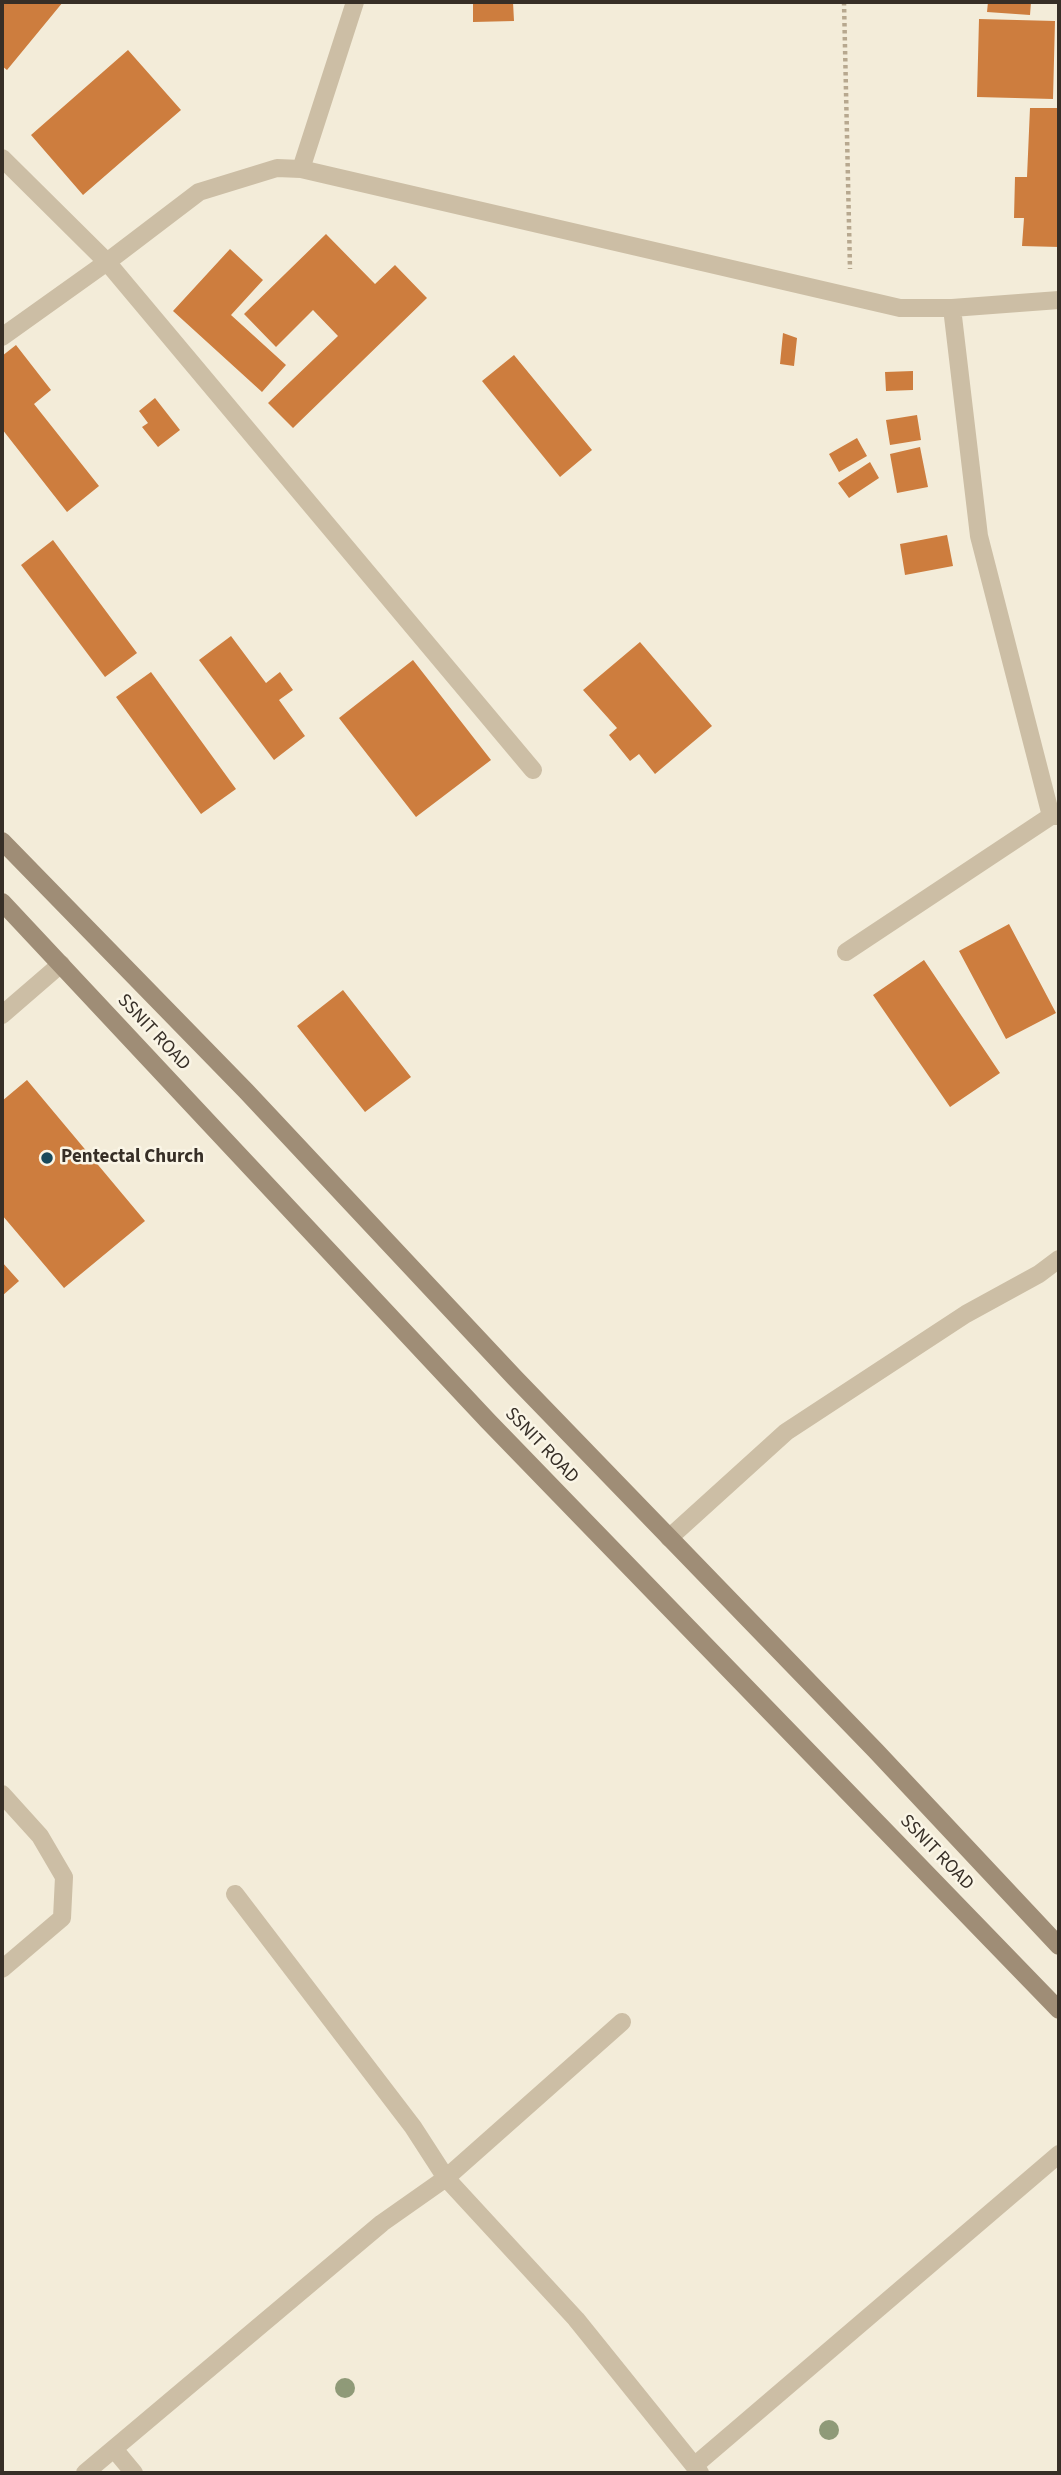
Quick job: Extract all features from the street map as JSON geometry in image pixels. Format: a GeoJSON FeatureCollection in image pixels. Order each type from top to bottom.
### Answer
{"type":"FeatureCollection","features":[{"type":"Feature","properties":{"kind":"street"},"geometry":{"type":"LineString","coordinates":[[301,169],[355,2]]}},
{"type":"Feature","properties":{"kind":"street"},"geometry":{"type":"LineString","coordinates":[[2,158],[107,262],[533,770]]}},
{"type":"Feature","properties":{"kind":"street"},"geometry":{"type":"LineString","coordinates":[[2,337],[199,192],[277,168],[301,169],[900,308],[952,308],[1059,300]]}},
{"type":"Feature","properties":{"kind":"street"},"geometry":{"type":"LineString","coordinates":[[846,951],[1055,816],[979,536],[952,308]]}},
{"type":"Feature","properties":{"kind":"street","name":"SSNIT ROAD"},"geometry":{"type":"LineString","coordinates":[[2,841],[246,1091],[1059,1946]]}},
{"type":"Feature","properties":{"kind":"street","name":"SSNIT ROAD"},"geometry":{"type":"LineString","coordinates":[[2,902],[488,1421],[1059,2010]]}},
{"type":"Feature","properties":{"kind":"street"},"geometry":{"type":"LineString","coordinates":[[2,1014],[61,964]]}},
{"type":"Feature","properties":{"kind":"street"},"geometry":{"type":"LineString","coordinates":[[669,1538],[786,1432],[966,1314],[1039,1274],[1059,1259]]}},
{"type":"Feature","properties":{"kind":"street"},"geometry":{"type":"LineString","coordinates":[[2,1794],[40,1836],[64,1877],[62,1918],[2,1969]]}},
{"type":"Feature","properties":{"kind":"street"},"geometry":{"type":"LineString","coordinates":[[235,1895],[413,2127],[446,2178],[576,2319],[697,2470],[1059,2154]]}},
{"type":"Feature","properties":{"kind":"street"},"geometry":{"type":"LineString","coordinates":[[85,2473],[382,2223],[446,2178],[622,2022]]}},
{"type":"Feature","properties":{"kind":"street"},"geometry":{"type":"LineString","coordinates":[[114,2449],[134,2473]]}},
{"type":"Feature","properties":{"kind":"path"},"geometry":{"type":"LineString","coordinates":[[844,2],[851,298]]}},
{"type":"Feature","properties":{"kind":"building"},"geometry":{"type":"Polygon","coordinates":[[[2,2],[63,2],[7,70],[2,66],[2,2]]]}},
{"type":"Feature","properties":{"kind":"building"},"geometry":{"type":"Polygon","coordinates":[[[473,2],[513,2],[514,21],[473,22],[473,2]]]}},
{"type":"Feature","properties":{"kind":"building"},"geometry":{"type":"Polygon","coordinates":[[[988,2],[1031,2],[1030,15],[987,12],[988,2]]]}},
{"type":"Feature","properties":{"kind":"building"},"geometry":{"type":"Polygon","coordinates":[[[979,19],[1055,21],[1053,99],[977,97],[979,19]]]}},
{"type":"Feature","properties":{"kind":"building"},"geometry":{"type":"Polygon","coordinates":[[[128,50],[181,110],[83,195],[31,135],[128,50]]]}},
{"type":"Feature","properties":{"kind":"building"},"geometry":{"type":"Polygon","coordinates":[[[1030,108],[1059,108],[1059,247],[1022,246],[1024,218],[1014,218],[1015,177],[1027,177],[1030,108]]]}},
{"type":"Feature","properties":{"kind":"building"},"geometry":{"type":"Polygon","coordinates":[[[326,234],[375,284],[395,265],[427,298],[293,428],[268,403],[338,336],[313,310],[276,347],[244,314],[326,234]]]}},
{"type":"Feature","properties":{"kind":"building"},"geometry":{"type":"Polygon","coordinates":[[[230,249],[263,280],[231,315],[286,365],[262,392],[173,311],[230,249]]]}},
{"type":"Feature","properties":{"kind":"building"},"geometry":{"type":"Polygon","coordinates":[[[783,333],[797,338],[794,366],[780,364],[783,333]]]}},
{"type":"Feature","properties":{"kind":"building"},"geometry":{"type":"Polygon","coordinates":[[[16,345],[51,390],[34,404],[99,486],[67,512],[2,429],[2,356],[16,345]]]}},
{"type":"Feature","properties":{"kind":"building"},"geometry":{"type":"Polygon","coordinates":[[[514,355],[592,450],[560,477],[482,381],[514,355]]]}},
{"type":"Feature","properties":{"kind":"building"},"geometry":{"type":"Polygon","coordinates":[[[913,371],[913,390],[886,391],[885,372],[913,371]]]}},
{"type":"Feature","properties":{"kind":"building"},"geometry":{"type":"Polygon","coordinates":[[[155,398],[180,430],[158,447],[142,427],[148,423],[139,411],[155,398]]]}},
{"type":"Feature","properties":{"kind":"building"},"geometry":{"type":"Polygon","coordinates":[[[917,415],[921,440],[890,445],[886,420],[917,415]]]}},
{"type":"Feature","properties":{"kind":"building"},"geometry":{"type":"Polygon","coordinates":[[[857,438],[867,456],[839,472],[829,454],[857,438]]]}},
{"type":"Feature","properties":{"kind":"building"},"geometry":{"type":"Polygon","coordinates":[[[920,447],[928,487],[897,493],[890,454],[920,447]]]}},
{"type":"Feature","properties":{"kind":"building"},"geometry":{"type":"Polygon","coordinates":[[[870,462],[879,478],[849,498],[838,483],[870,462]]]}},
{"type":"Feature","properties":{"kind":"building"},"geometry":{"type":"Polygon","coordinates":[[[947,535],[953,566],[905,575],[900,544],[947,535]]]}},
{"type":"Feature","properties":{"kind":"building"},"geometry":{"type":"Polygon","coordinates":[[[53,540],[137,653],[105,677],[21,565],[53,540]]]}},
{"type":"Feature","properties":{"kind":"building"},"geometry":{"type":"Polygon","coordinates":[[[231,636],[266,683],[280,672],[293,690],[279,700],[305,736],[274,760],[199,660],[231,636]]]}},
{"type":"Feature","properties":{"kind":"building"},"geometry":{"type":"Polygon","coordinates":[[[640,642],[712,726],[655,774],[639,754],[630,761],[609,735],[617,728],[583,690],[640,642]]]}},
{"type":"Feature","properties":{"kind":"building"},"geometry":{"type":"Polygon","coordinates":[[[413,660],[491,760],[416,817],[339,718],[413,660]]]}},
{"type":"Feature","properties":{"kind":"building"},"geometry":{"type":"Polygon","coordinates":[[[151,672],[236,789],[201,814],[116,697],[151,672]]]}},
{"type":"Feature","properties":{"kind":"building"},"geometry":{"type":"Polygon","coordinates":[[[1009,924],[1056,1013],[1006,1039],[959,951],[1009,924]]]}},
{"type":"Feature","properties":{"kind":"building"},"geometry":{"type":"Polygon","coordinates":[[[924,960],[1000,1073],[950,1107],[873,995],[924,960]]]}},
{"type":"Feature","properties":{"kind":"building"},"geometry":{"type":"Polygon","coordinates":[[[343,990],[411,1077],[365,1112],[297,1026],[343,990]]]}},
{"type":"Feature","properties":{"kind":"building","name":"Pentectal Church"},"geometry":{"type":"Polygon","coordinates":[[[27,1080],[145,1221],[64,1288],[2,1215],[2,1101],[27,1080]]]}},
{"type":"Feature","properties":{"kind":"building"},"geometry":{"type":"Polygon","coordinates":[[[2,1262],[19,1281],[2,1296],[2,1262]]]}},
{"type":"Feature","properties":{"kind":"place","name":"Pentectal Church"},"geometry":{"type":"Point","coordinates":[47,1158]}}]}
